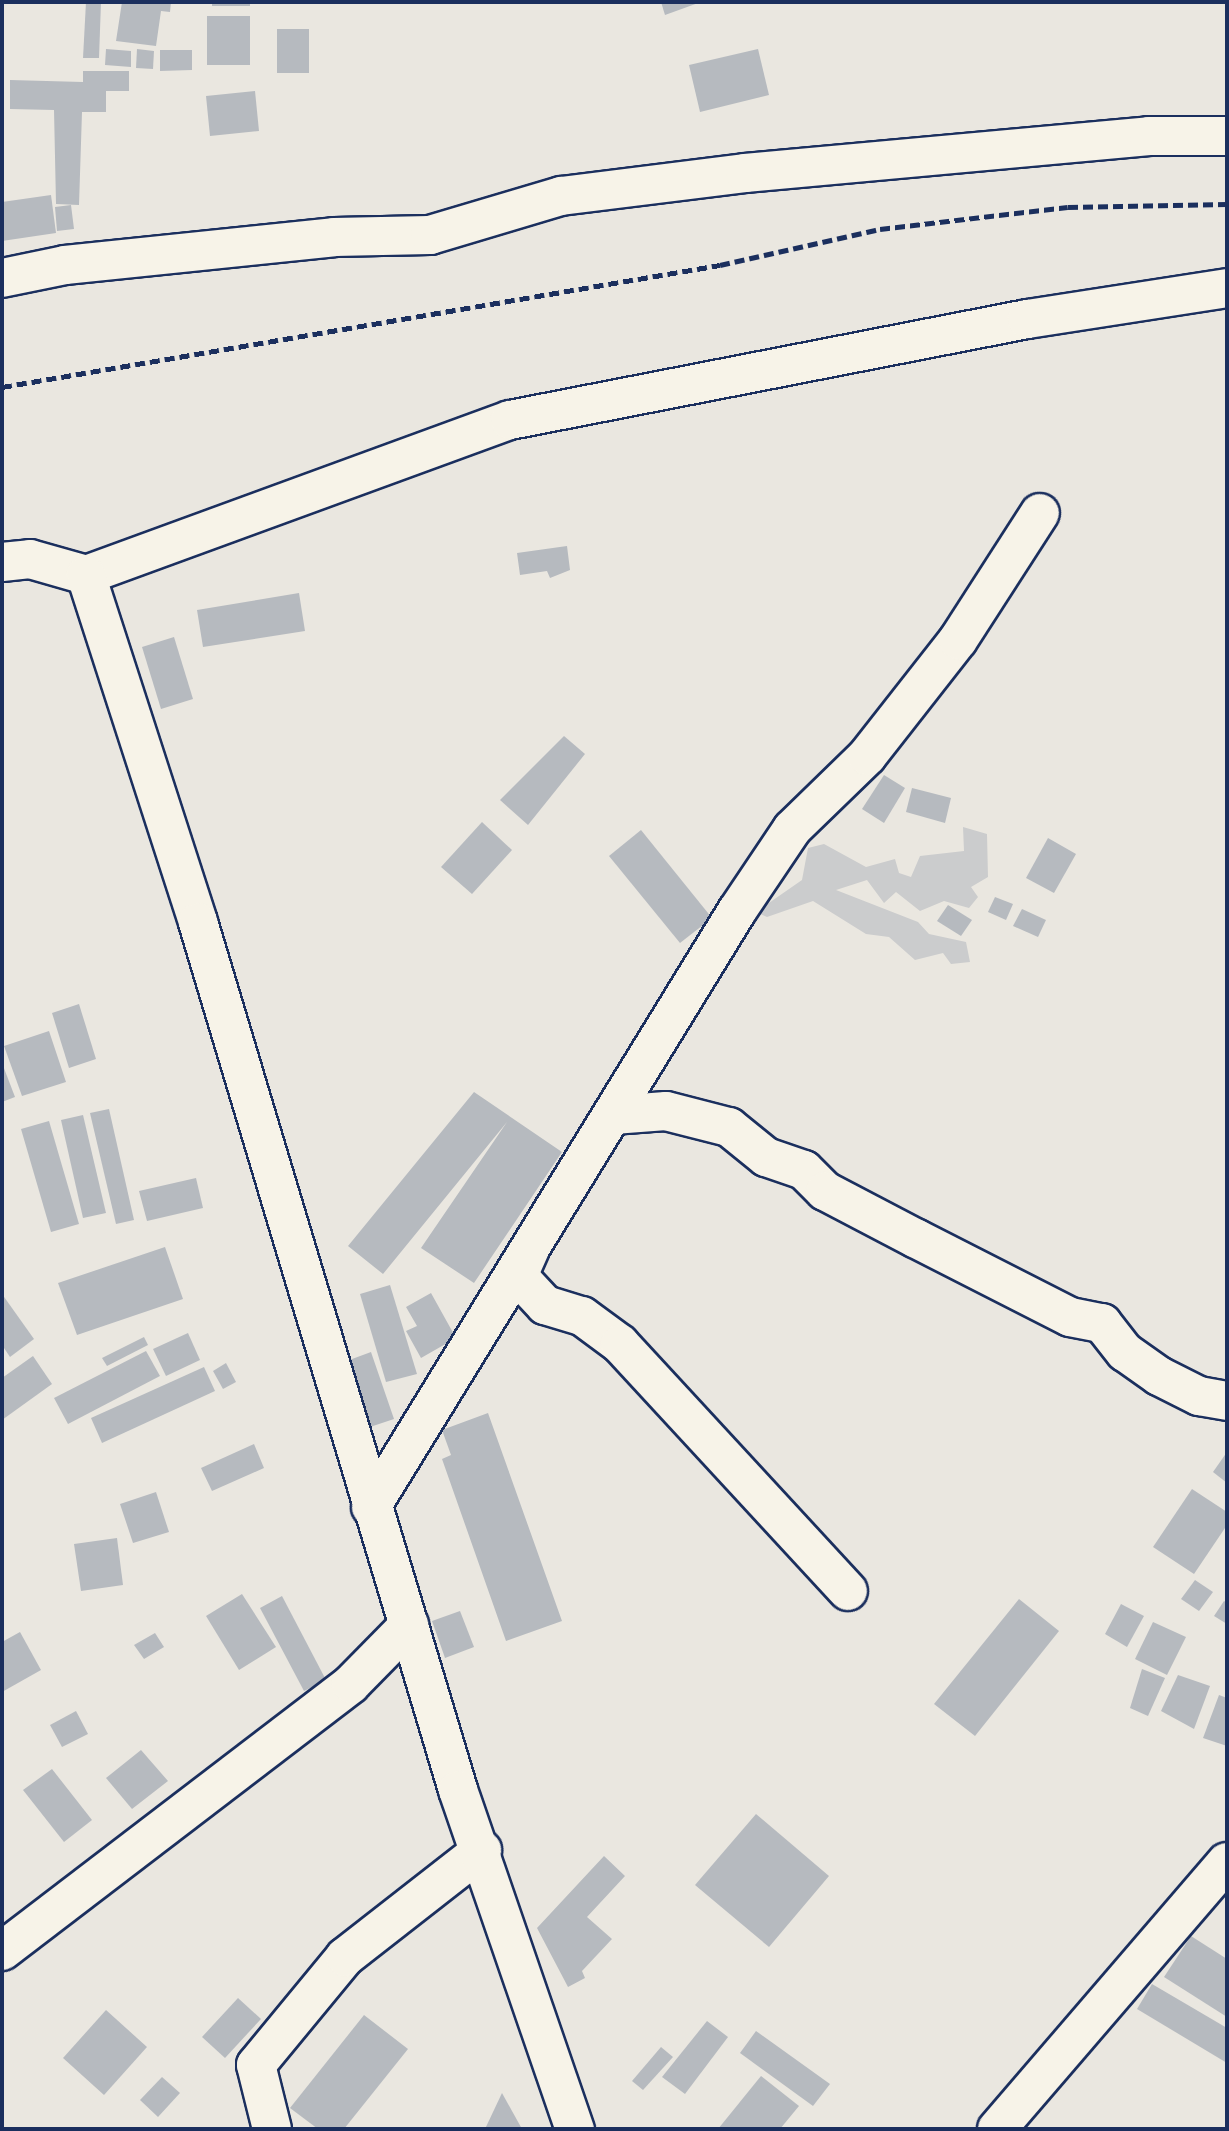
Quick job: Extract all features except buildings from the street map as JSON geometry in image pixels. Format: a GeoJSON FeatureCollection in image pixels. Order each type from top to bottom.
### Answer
{"type":"FeatureCollection","features":[{"type":"Feature","properties":{"kind":"street"},"geometry":{"type":"LineString","coordinates":[[2,278],[65,265],[334,237],[430,235],[561,196],[745,173],[1149,136],[1227,136]]}},
{"type":"Feature","properties":{"kind":"street"},"geometry":{"type":"LineString","coordinates":[[2,562],[30,559],[86,575],[510,420],[1027,319],[1227,288]]}},
{"type":"Feature","properties":{"kind":"street"},"geometry":{"type":"LineString","coordinates":[[371,1507],[536,1237],[793,830],[867,756],[958,640],[1040,513]]}},
{"type":"Feature","properties":{"kind":"street"},"geometry":{"type":"LineString","coordinates":[[86,575],[198,922],[371,1507],[575,2129]]}},
{"type":"Feature","properties":{"kind":"street"},"geometry":{"type":"LineString","coordinates":[[613,1115],[666,1111],[729,1127],[765,1157],[804,1170],[825,1191],[1070,1317],[1102,1323],[1125,1352],[1159,1376],[1227,1401]]}},
{"type":"Feature","properties":{"kind":"street"},"geometry":{"type":"LineString","coordinates":[[536,1237],[518,1276],[545,1305],[582,1316],[620,1344],[848,1591]]}},
{"type":"Feature","properties":{"kind":"street"},"geometry":{"type":"LineString","coordinates":[[2,1951],[351,1685],[409,1625]]}},
{"type":"Feature","properties":{"kind":"street"},"geometry":{"type":"LineString","coordinates":[[272,2129],[256,2065],[345,1957],[482,1850]]}},
{"type":"Feature","properties":{"kind":"street"},"geometry":{"type":"LineString","coordinates":[[997,2129],[1227,1861]]}},
{"type":"Feature","properties":{"kind":"shaded area"},"geometry":{"type":"Polygon","coordinates":[[[963,827],[987,834],[988,877],[971,887],[978,897],[969,908],[944,901],[920,911],[896,892],[884,903],[867,880],[836,890],[918,922],[929,934],[966,942],[970,962],[951,964],[943,953],[915,960],[889,937],[866,934],[813,901],[767,917],[756,912],[802,880],[808,848],[824,844],[866,867],[895,859],[899,873],[911,877],[920,856],[964,851],[963,827]]]}},
{"type":"Feature","properties":{"kind":"railway"},"geometry":{"type":"LineString","coordinates":[[2,387],[720,265],[880,229],[1068,207],[1227,204]]}}]}
